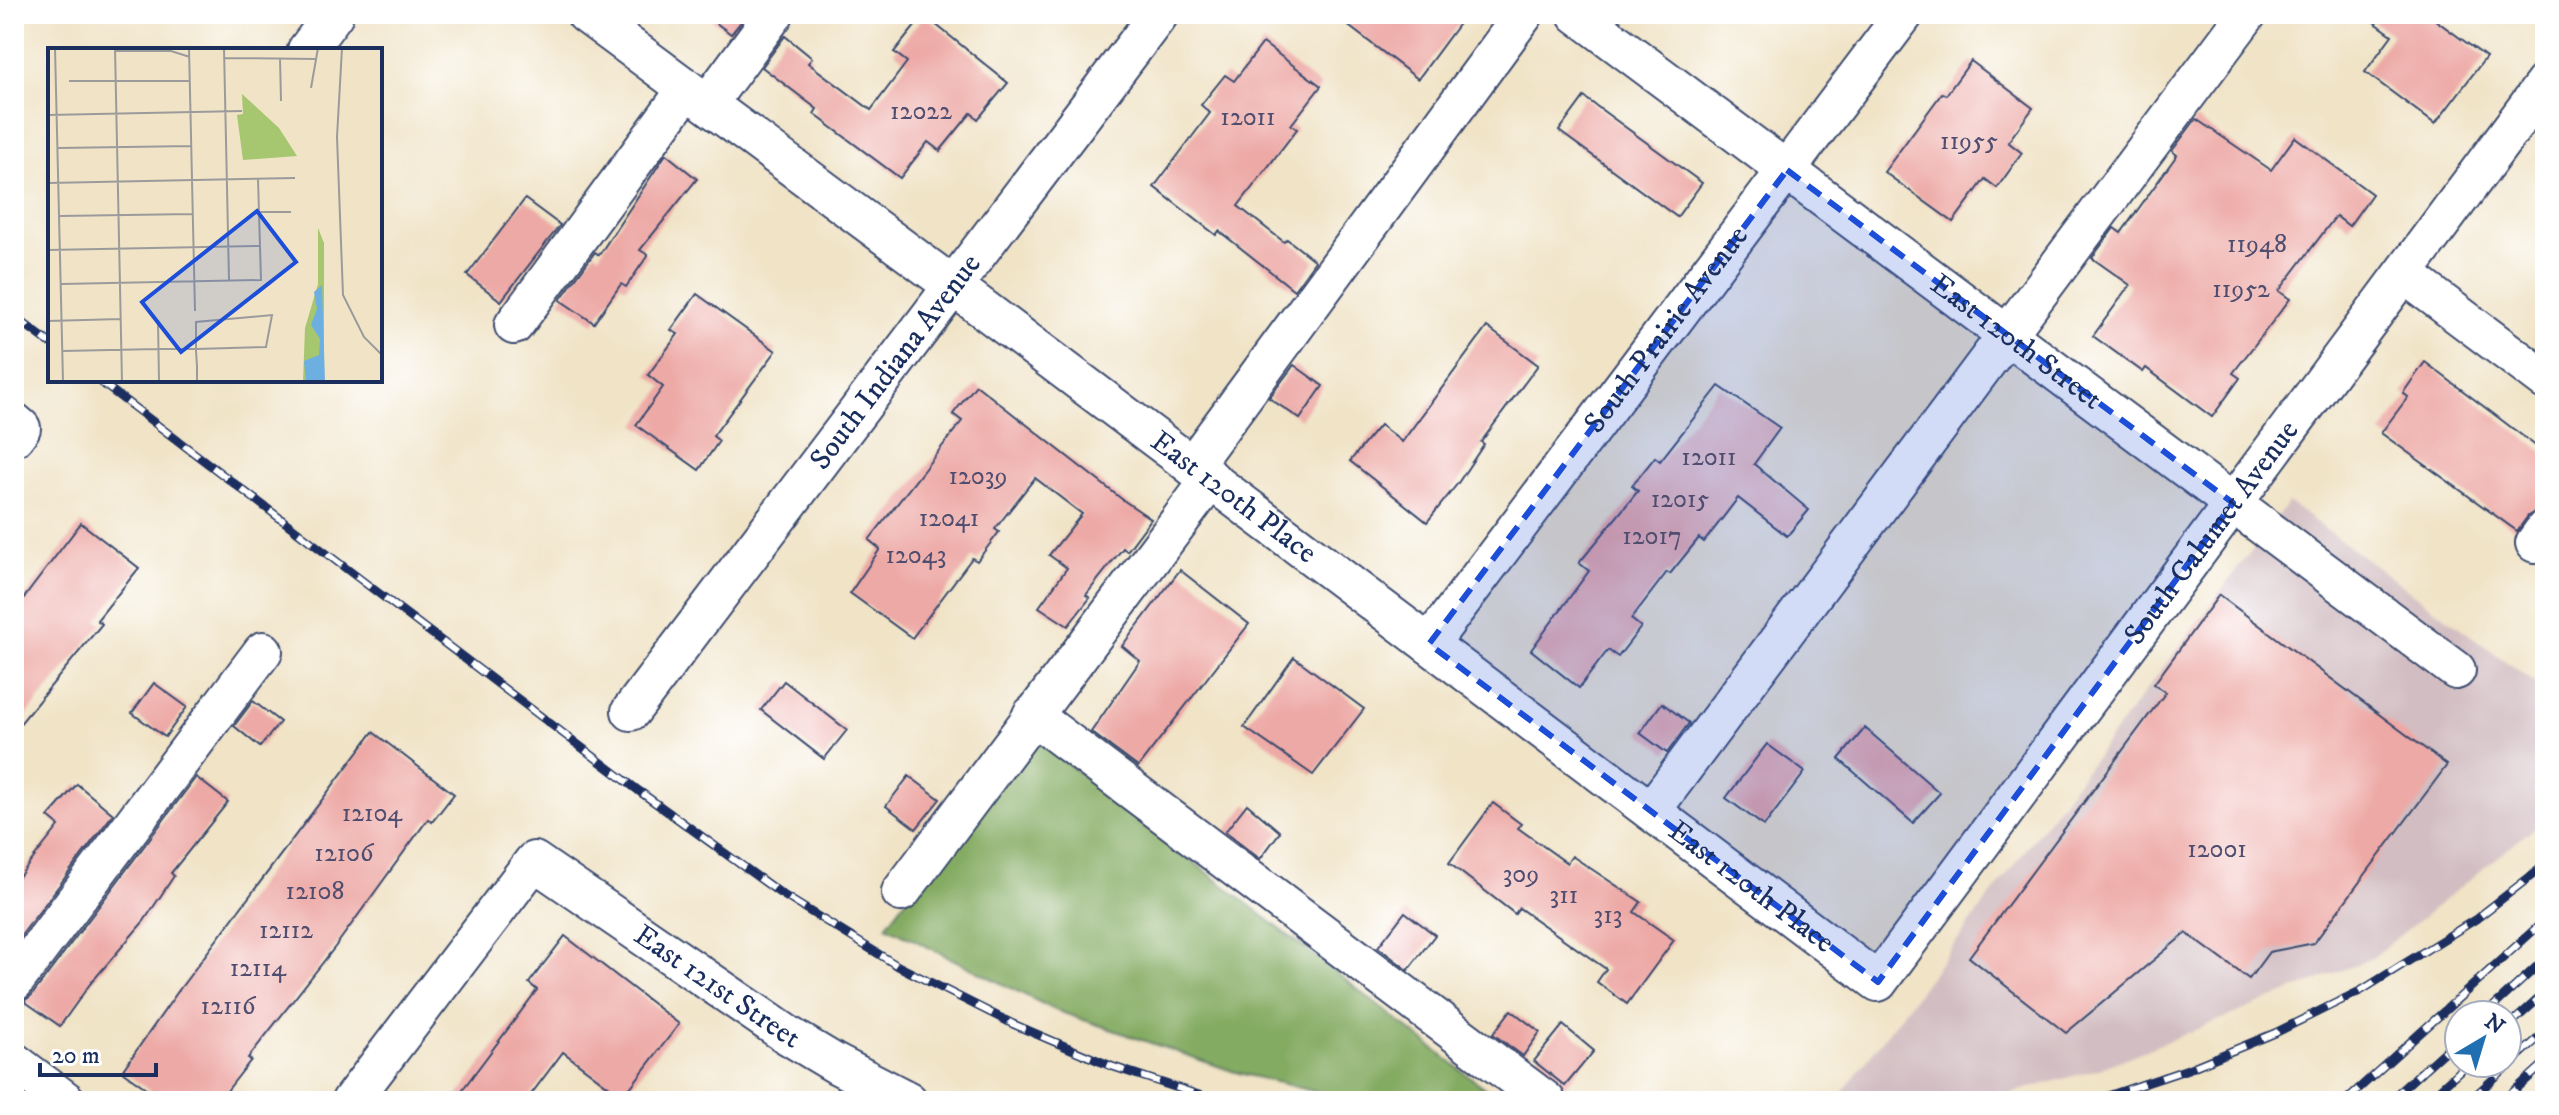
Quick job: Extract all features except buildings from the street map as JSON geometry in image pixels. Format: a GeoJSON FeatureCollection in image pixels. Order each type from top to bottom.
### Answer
{"type":"FeatureCollection","features":[{"type":"Feature","properties":{"kind":"street"},"geometry":{"type":"LineString","coordinates":[[308,48],[334,14]]}},
{"type":"Feature","properties":{"kind":"street","name":"East 120th Place"},"geometry":{"type":"LineString","coordinates":[[586,14],[1878,982]]}},
{"type":"Feature","properties":{"kind":"street"},"geometry":{"type":"LineString","coordinates":[[514,325],[698,96],[774,14]]}},
{"type":"Feature","properties":{"kind":"street","name":"South Indiana Avenue"},"geometry":{"type":"LineString","coordinates":[[631,711],[1159,14]]}},
{"type":"Feature","properties":{"kind":"street"},"geometry":{"type":"LineString","coordinates":[[901,892],[1032,715],[1524,14]]}},
{"type":"Feature","properties":{"kind":"street","name":"East 120th Street"},"geometry":{"type":"LineString","coordinates":[[1577,14],[2456,670]]}},
{"type":"Feature","properties":{"kind":"street","name":"South Prairie Avenue"},"geometry":{"type":"LineString","coordinates":[[1429,644],[1904,14]]}},
{"type":"Feature","properties":{"kind":"street"},"geometry":{"type":"LineString","coordinates":[[1651,811],[2247,14]]}},
{"type":"Feature","properties":{"kind":"street","name":"South Calumet Avenue"},"geometry":{"type":"LineString","coordinates":[[1878,982],[2545,83]]}},
{"type":"Feature","properties":{"kind":"street"},"geometry":{"type":"LineString","coordinates":[[2404,274],[2545,380]]}},
{"type":"Feature","properties":{"kind":"street"},"geometry":{"type":"LineString","coordinates":[[14,982],[263,651]]}},
{"type":"Feature","properties":{"kind":"street"},"geometry":{"type":"LineString","coordinates":[[1032,715],[1546,1101]]}},
{"type":"Feature","properties":{"kind":"street","name":"East 121st Street"},"geometry":{"type":"LineString","coordinates":[[351,1101],[534,861],[786,1034],[908,1101]]}},
{"type":"Feature","properties":{"kind":"street"},"geometry":{"type":"LineString","coordinates":[[14,1062],[66,1101]]}},
{"type":"Feature","properties":{"kind":"highlighted area"},"geometry":{"type":"Polygon","coordinates":[[[1787,170],[2233,503],[1878,982],[1429,644],[1787,170]]]}},
{"type":"Feature","properties":{"kind":"shaded area"},"geometry":{"type":"Polygon","coordinates":[[[2288,502],[2545,690],[2545,819],[2372,958],[2099,1069],[1983,1101],[1836,1101],[2288,502]]]}},
{"type":"Feature","properties":{"kind":"green space"},"geometry":{"type":"Polygon","coordinates":[[[1032,736],[1501,1101],[1354,1101],[1235,1072],[1055,1010],[886,926],[1032,736]]]}},
{"type":"Feature","properties":{"kind":"railway"},"geometry":{"type":"LineString","coordinates":[[14,316],[48,342]]}},
{"type":"Feature","properties":{"kind":"railway"},"geometry":{"type":"LineString","coordinates":[[101,382],[639,791],[780,893],[898,966],[1013,1024],[1111,1066],[1217,1101]]}},
{"type":"Feature","properties":{"kind":"railway"},"geometry":{"type":"LineString","coordinates":[[2093,1101],[2188,1069],[2275,1033],[2362,990],[2476,919],[2545,865]]}},
{"type":"Feature","properties":{"kind":"railway"},"geometry":{"type":"LineString","coordinates":[[2345,1101],[2545,920]]}},
{"type":"Feature","properties":{"kind":"railway"},"geometry":{"type":"LineString","coordinates":[[2501,999],[2545,959]]}},
{"type":"Feature","properties":{"kind":"railway"},"geometry":{"type":"LineString","coordinates":[[2523,1013],[2545,993]]}},
{"type":"Feature","properties":{"kind":"railway"},"geometry":{"type":"LineString","coordinates":[[2469,1101],[2545,1032]]}},
{"type":"Feature","properties":{"kind":"railway"},"geometry":{"type":"LineString","coordinates":[[2389,1101],[2443,1052]]}},
{"type":"Feature","properties":{"kind":"railway"},"geometry":{"type":"LineString","coordinates":[[2503,1101],[2545,1063]]}},
{"type":"Feature","properties":{"kind":"railway"},"geometry":{"type":"LineString","coordinates":[[2426,1101],[2450,1079]]}}]}
